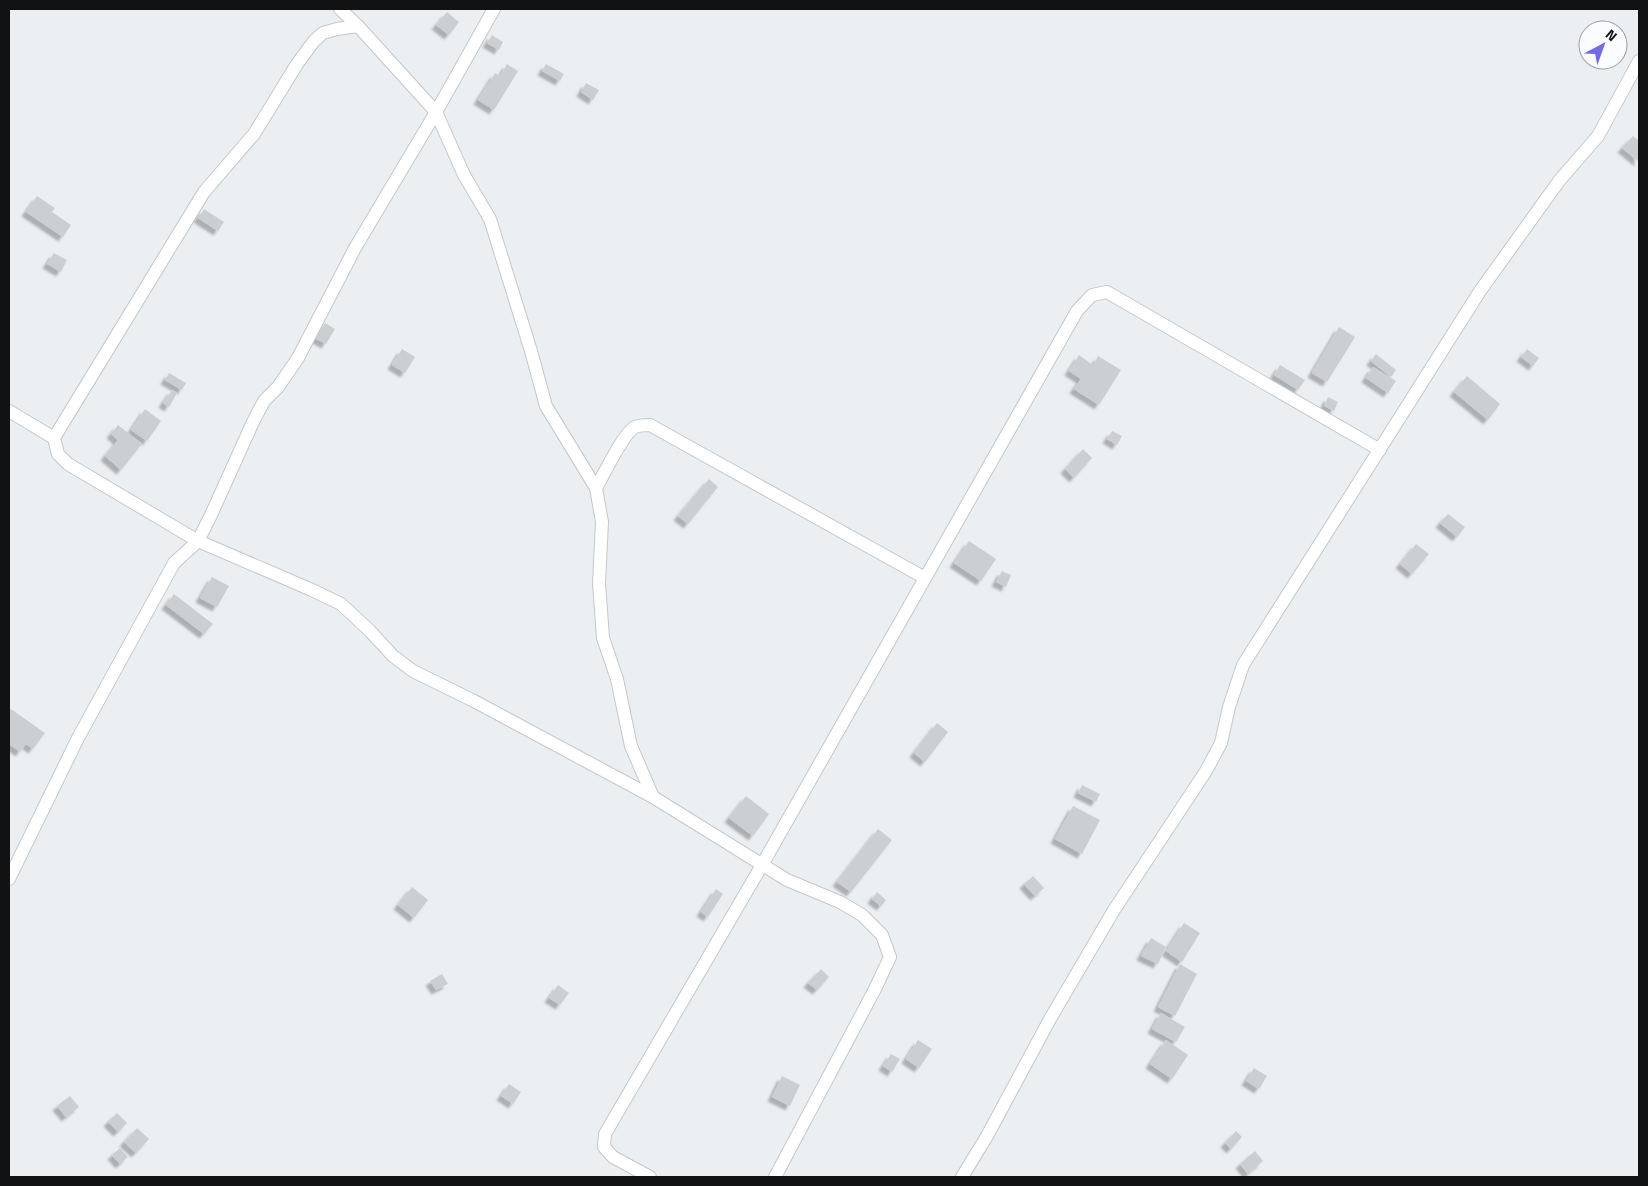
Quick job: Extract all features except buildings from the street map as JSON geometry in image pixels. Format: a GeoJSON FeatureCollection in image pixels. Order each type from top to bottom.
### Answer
{"type":"FeatureCollection","features":[{"type":"Feature","properties":{"kind":"street"},"geometry":{"type":"LineString","coordinates":[[340,9],[358,26],[436,112],[464,175],[490,219],[531,350],[546,406],[596,488],[602,522],[599,583],[603,638],[617,679],[631,746],[653,797]]}},
{"type":"Feature","properties":{"kind":"street"},"geometry":{"type":"LineString","coordinates":[[9,879],[78,738],[174,563],[198,541],[264,401],[278,387],[298,358],[356,248],[494,9]]}},
{"type":"Feature","properties":{"kind":"street"},"geometry":{"type":"LineString","coordinates":[[54,438],[204,192],[254,134],[297,64],[314,41],[323,34],[337,28],[358,26]]}},
{"type":"Feature","properties":{"kind":"street"},"geometry":{"type":"LineString","coordinates":[[962,1177],[987,1136],[1050,1019],[1114,910],[1206,770],[1221,743],[1229,707],[1243,665],[1480,291],[1559,181],[1598,136],[1639,61]]}},
{"type":"Feature","properties":{"kind":"street"},"geometry":{"type":"LineString","coordinates":[[650,1177],[613,1157],[604,1147],[605,1134],[762,865],[1077,311],[1092,295],[1107,292],[1380,450]]}},
{"type":"Feature","properties":{"kind":"street"},"geometry":{"type":"LineString","coordinates":[[9,410],[54,438],[58,454],[68,464],[198,541],[341,604],[393,656],[413,671],[474,701],[653,797],[787,880],[840,902],[862,915],[882,935],[890,957],[875,989],[774,1177]]}},
{"type":"Feature","properties":{"kind":"street"},"geometry":{"type":"LineString","coordinates":[[596,488],[624,438],[633,428],[650,425],[925,578]]}}]}
